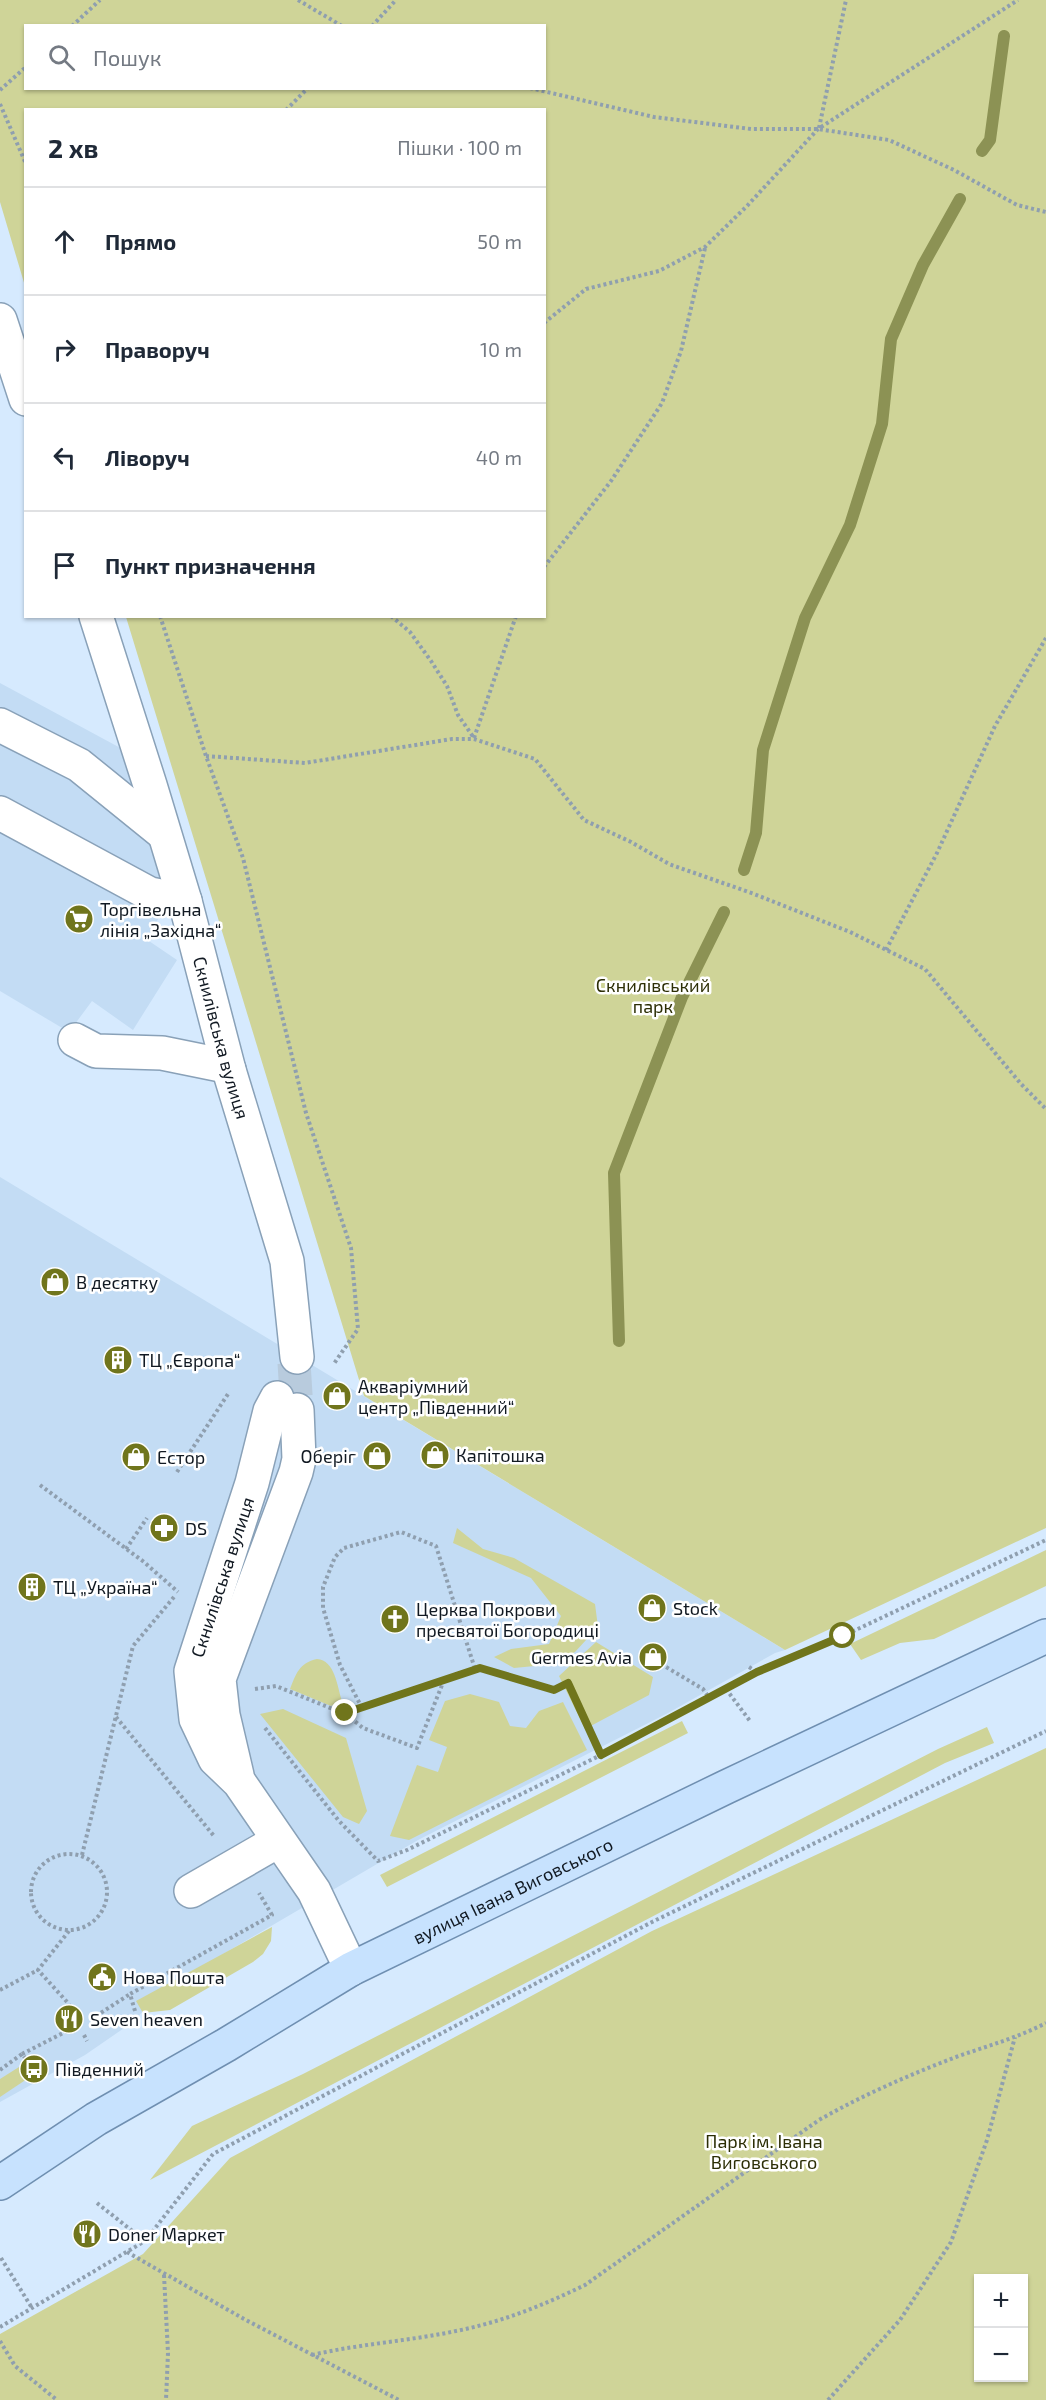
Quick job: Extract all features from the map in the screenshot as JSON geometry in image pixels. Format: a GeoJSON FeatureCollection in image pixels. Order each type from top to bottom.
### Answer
{"type":"FeatureCollection","features":[{"type":"Feature","properties":{"kind":"main road","name":"вулиця Івана Виговського"},"geometry":{"type":"LineString","coordinates":[[0,2183],[96,2119],[226,2045],[351,1968],[1046,1636]]}},
{"type":"Feature","properties":{"kind":"street"},"geometry":{"type":"LineString","coordinates":[[0,320],[24,393]]}},
{"type":"Feature","properties":{"kind":"street","name":"Скнилівська вулиця"},"geometry":{"type":"LineString","coordinates":[[97,618],[150,785],[229,1070],[287,1261],[297,1357]]}},
{"type":"Feature","properties":{"kind":"street"},"geometry":{"type":"LineString","coordinates":[[0,724],[79,765],[163,833]]}},
{"type":"Feature","properties":{"kind":"street"},"geometry":{"type":"LineString","coordinates":[[0,813],[150,894],[184,901]]}},
{"type":"Feature","properties":{"kind":"street"},"geometry":{"type":"LineString","coordinates":[[75,1040],[96,1051],[162,1053],[226,1066],[229,1070]]}},
{"type":"Feature","properties":{"kind":"street","name":"Скнилівська вулиця"},"geometry":{"type":"LineString","coordinates":[[287,1404],[270,1411],[252,1483],[191,1671],[196,1719],[216,1759],[239,1782],[314,1891],[351,1968]]}},
{"type":"Feature","properties":{"kind":"street"},"geometry":{"type":"LineString","coordinates":[[191,1891],[278,1841]]}},
{"type":"Feature","properties":{"kind":"path"},"geometry":{"type":"LineString","coordinates":[[74,24],[100,0]]}},
{"type":"Feature","properties":{"kind":"path"},"geometry":{"type":"LineString","coordinates":[[298,0],[339,24]]}},
{"type":"Feature","properties":{"kind":"path"},"geometry":{"type":"LineString","coordinates":[[374,24],[396,0]]}},
{"type":"Feature","properties":{"kind":"path"},"geometry":{"type":"LineString","coordinates":[[818,129],[846,0]]}},
{"type":"Feature","properties":{"kind":"path"},"geometry":{"type":"LineString","coordinates":[[546,321],[586,289],[659,272],[705,247],[747,206],[818,129],[1018,0]]}},
{"type":"Feature","properties":{"kind":"path"},"geometry":{"type":"LineString","coordinates":[[0,90],[24,69]]}},
{"type":"Feature","properties":{"kind":"path"},"geometry":{"type":"LineString","coordinates":[[288,108],[306,90]]}},
{"type":"Feature","properties":{"kind":"path"},"geometry":{"type":"LineString","coordinates":[[539,90],[654,117],[751,129],[818,129],[889,140],[954,170],[1017,205],[1046,212]]}},
{"type":"Feature","properties":{"kind":"path"},"geometry":{"type":"LineString","coordinates":[[0,104],[24,159]]}},
{"type":"Feature","properties":{"kind":"path"},"geometry":{"type":"LineString","coordinates":[[546,564],[611,481],[662,403],[681,351],[705,247]]}},
{"type":"Feature","properties":{"kind":"path"},"geometry":{"type":"LineString","coordinates":[[161,618],[206,756],[243,858],[306,1113],[351,1248],[358,1329],[333,1366]]}},
{"type":"Feature","properties":{"kind":"path"},"geometry":{"type":"LineString","coordinates":[[393,618],[410,632],[431,661],[447,686],[458,714],[474,739]]}},
{"type":"Feature","properties":{"kind":"path"},"geometry":{"type":"LineString","coordinates":[[474,739],[515,618]]}},
{"type":"Feature","properties":{"kind":"path"},"geometry":{"type":"LineString","coordinates":[[886,950],[937,853],[995,726],[1046,638]]}},
{"type":"Feature","properties":{"kind":"path"},"geometry":{"type":"LineString","coordinates":[[206,756],[305,763],[452,739],[474,739],[535,759],[584,820],[631,842],[669,864],[818,919],[925,969],[1021,1084],[1046,1109]]}},
{"type":"Feature","properties":{"kind":"path"},"geometry":{"type":"LineString","coordinates":[[177,1472],[228,1394]]}},
{"type":"Feature","properties":{"kind":"path"},"geometry":{"type":"LineString","coordinates":[[40,1485],[126,1549],[185,1597]]}},
{"type":"Feature","properties":{"kind":"path"},"geometry":{"type":"LineString","coordinates":[[126,1549],[147,1518]]}},
{"type":"Feature","properties":{"kind":"path"},"geometry":{"type":"LineString","coordinates":[[362,1708],[340,1665],[323,1608],[323,1587],[335,1557],[344,1548],[401,1532],[436,1546],[475,1670]]}},
{"type":"Feature","properties":{"kind":"path"},"geometry":{"type":"LineString","coordinates":[[263,1725],[339,1821],[378,1861],[408,1850],[601,1755],[757,1672],[843,1636],[1046,1540]]}},
{"type":"Feature","properties":{"kind":"path"},"geometry":{"type":"LineString","coordinates":[[82,1855],[133,1646],[179,1592]]}},
{"type":"Feature","properties":{"kind":"path"},"geometry":{"type":"LineString","coordinates":[[661,1664],[703,1689],[710,1699]]}},
{"type":"Feature","properties":{"kind":"path"},"geometry":{"type":"LineString","coordinates":[[749,1667],[757,1672]]}},
{"type":"Feature","properties":{"kind":"path"},"geometry":{"type":"LineString","coordinates":[[345,1713],[480,1668],[554,1690],[568,1683],[601,1755]]}},
{"type":"Feature","properties":{"kind":"path"},"geometry":{"type":"LineString","coordinates":[[245,1690],[276,1686],[345,1713],[363,1728],[417,1749],[444,1680]]}},
{"type":"Feature","properties":{"kind":"path"},"geometry":{"type":"LineString","coordinates":[[726,1689],[750,1721]]}},
{"type":"Feature","properties":{"kind":"path"},"geometry":{"type":"LineString","coordinates":[[116,1717],[216,1838]]}},
{"type":"Feature","properties":{"kind":"path"},"geometry":{"type":"LineString","coordinates":[[0,2327],[145,2241],[213,2154],[652,1922],[1046,1731]]}},
{"type":"Feature","properties":{"kind":"path"},"geometry":{"type":"LineString","coordinates":[[58,1855],[82,1855],[93,1861],[101,1870],[108,1893],[106,1905],[92,1924],[69,1931],[57,1929],[46,1923],[32,1904],[30,1892],[38,1869],[47,1861],[58,1855]]}},
{"type":"Feature","properties":{"kind":"path"},"geometry":{"type":"LineString","coordinates":[[96,2016],[130,1994],[272,1915],[255,1885]]}},
{"type":"Feature","properties":{"kind":"path"},"geometry":{"type":"LineString","coordinates":[[0,1990],[38,1970],[69,1931]]}},
{"type":"Feature","properties":{"kind":"path"},"geometry":{"type":"LineString","coordinates":[[38,1970],[72,2010]]}},
{"type":"Feature","properties":{"kind":"path"},"geometry":{"type":"LineString","coordinates":[[130,1994],[135,2011]]}},
{"type":"Feature","properties":{"kind":"path"},"geometry":{"type":"LineString","coordinates":[[312,2355],[456,2331],[543,2305],[585,2285],[819,2120],[858,2098],[1046,2023]]}},
{"type":"Feature","properties":{"kind":"path"},"geometry":{"type":"LineString","coordinates":[[0,2070],[22,2054],[69,2030]]}},
{"type":"Feature","properties":{"kind":"path"},"geometry":{"type":"LineString","coordinates":[[84,2035],[87,2041]]}},
{"type":"Feature","properties":{"kind":"path"},"geometry":{"type":"LineString","coordinates":[[828,2400],[900,2320],[951,2242],[987,2140],[1015,2037]]}},
{"type":"Feature","properties":{"kind":"path"},"geometry":{"type":"LineString","coordinates":[[22,2054],[34,2069]]}},
{"type":"Feature","properties":{"kind":"path"},"geometry":{"type":"LineString","coordinates":[[97,2203],[145,2241]]}},
{"type":"Feature","properties":{"kind":"path"},"geometry":{"type":"LineString","coordinates":[[127,2252],[164,2275],[399,2400]]}},
{"type":"Feature","properties":{"kind":"path"},"geometry":{"type":"LineString","coordinates":[[1,2258],[32,2308]]}},
{"type":"Feature","properties":{"kind":"path"},"geometry":{"type":"LineString","coordinates":[[164,2275],[168,2353],[166,2400]]}},
{"type":"Feature","properties":{"kind":"path"},"geometry":{"type":"LineString","coordinates":[[0,2341],[15,2366],[57,2400]]}},
{"type":"Feature","properties":{"kind":"shaded area","name":"Торгівельна лінія „Західна“"},"geometry":{"type":"Polygon","coordinates":[[[0,683],[126,751],[171,898],[146,939],[177,960],[133,1030],[92,1001],[69,1032],[0,991],[0,683]]]}},
{"type":"Feature","properties":{"kind":"shaded area"},"geometry":{"type":"Polygon","coordinates":[[[0,1177],[785,1650],[775,1653],[668,1713],[418,1840],[172,1984],[130,2024],[85,2055],[0,2102],[0,1177]]]}},
{"type":"Feature","properties":{"kind":"green space","name":"Скнилівський парк"},"geometry":{"type":"Polygon","coordinates":[[[0,0],[1046,0],[1046,1528],[785,1650],[364,1396],[126,618],[546,618],[546,108],[24,108],[24,283],[0,202],[0,0]]]}},
{"type":"Feature","properties":{"kind":"green space"},"geometry":{"type":"Polygon","coordinates":[[[457,1528],[483,1549],[514,1558],[595,1604],[598,1627],[575,1652],[545,1665],[514,1668],[494,1657],[511,1649],[549,1644],[561,1616],[531,1578],[453,1543],[457,1528]]]}},
{"type":"Feature","properties":{"kind":"green space"},"geometry":{"type":"Polygon","coordinates":[[[1046,1550],[1046,1586],[934,1639],[900,1643],[861,1660],[850,1644],[1046,1550]]]}},
{"type":"Feature","properties":{"kind":"green space"},"geometry":{"type":"Polygon","coordinates":[[[596,1642],[653,1677],[649,1695],[585,1729],[559,1676],[596,1642]]]}},
{"type":"Feature","properties":{"kind":"green space"},"geometry":{"type":"Polygon","coordinates":[[[317,1659],[328,1664],[337,1681],[342,1701],[331,1706],[290,1689],[302,1666],[317,1659]]]}},
{"type":"Feature","properties":{"kind":"green space"},"geometry":{"type":"Polygon","coordinates":[[[470,1694],[499,1702],[510,1726],[526,1728],[539,1711],[563,1702],[587,1750],[409,1840],[390,1836],[417,1765],[438,1772],[447,1747],[429,1740],[445,1701],[470,1694]]]}},
{"type":"Feature","properties":{"kind":"green space"},"geometry":{"type":"Polygon","coordinates":[[[283,1709],[346,1738],[367,1811],[359,1824],[343,1817],[260,1714],[283,1709]]]}},
{"type":"Feature","properties":{"kind":"green space"},"geometry":{"type":"Polygon","coordinates":[[[682,1721],[688,1733],[387,1887],[380,1875],[682,1721]]]}},
{"type":"Feature","properties":{"kind":"green space"},"geometry":{"type":"Polygon","coordinates":[[[987,1727],[994,1743],[945,1763],[150,2180],[192,2126],[303,2074],[938,1749],[987,1727]]]}},
{"type":"Feature","properties":{"kind":"green space","name":"Парк ім. Івана Виговського"},"geometry":{"type":"Polygon","coordinates":[[[1046,1748],[1046,2400],[0,2400],[0,2334],[143,2254],[230,2158],[652,1931],[1046,1748]]]}},
{"type":"Feature","properties":{"kind":"green space"},"geometry":{"type":"Polygon","coordinates":[[[272,1927],[271,1941],[263,1954],[253,1962],[170,2010],[143,2013],[136,2001],[272,1927]]]}},
{"type":"Feature","properties":{"kind":"green space"},"geometry":{"type":"Polygon","coordinates":[[[19,2067],[27,2079],[0,2097],[0,2079],[19,2067]]]}},
{"type":"Feature","properties":{"kind":"waterway"},"geometry":{"type":"LineString","coordinates":[[982,151],[990,140],[1004,36]]}},
{"type":"Feature","properties":{"kind":"waterway"},"geometry":{"type":"LineString","coordinates":[[744,870],[756,833],[763,750],[805,618],[850,525],[882,424],[891,339],[923,265],[960,199]]}},
{"type":"Feature","properties":{"kind":"waterway"},"geometry":{"type":"LineString","coordinates":[[619,1341],[614,1173],[682,997],[724,912]]}},
{"type":"Feature","properties":{"kind":"tunnel"},"geometry":{"type":"LineString","coordinates":[[294,1363],[297,1410]]}},
{"type":"Feature","properties":{"kind":"place","name":"Торгівельна лінія „Західна“"},"geometry":{"type":"Point","coordinates":[79,919]}},
{"type":"Feature","properties":{"kind":"place","name":"В десятку"},"geometry":{"type":"Point","coordinates":[55,1282]}},
{"type":"Feature","properties":{"kind":"place","name":"ТЦ „Європа“"},"geometry":{"type":"Point","coordinates":[118,1360]}},
{"type":"Feature","properties":{"kind":"place","name":"Акваріумний центр „Південний“"},"geometry":{"type":"Point","coordinates":[337,1396]}},
{"type":"Feature","properties":{"kind":"place","name":"Капітошка"},"geometry":{"type":"Point","coordinates":[435,1455]}},
{"type":"Feature","properties":{"kind":"place","name":"Оберіг"},"geometry":{"type":"Point","coordinates":[377,1456]}},
{"type":"Feature","properties":{"kind":"place","name":"Естор"},"geometry":{"type":"Point","coordinates":[136,1457]}},
{"type":"Feature","properties":{"kind":"place","name":"DS"},"geometry":{"type":"Point","coordinates":[164,1528]}},
{"type":"Feature","properties":{"kind":"place","name":"ТЦ „Україна“"},"geometry":{"type":"Point","coordinates":[32,1587]}},
{"type":"Feature","properties":{"kind":"place","name":"Stock"},"geometry":{"type":"Point","coordinates":[652,1608]}},
{"type":"Feature","properties":{"kind":"place","name":"Церква Покрови пресвятої Богородиці"},"geometry":{"type":"Point","coordinates":[395,1619]}},
{"type":"Feature","properties":{"kind":"place","name":"Germes Avia"},"geometry":{"type":"Point","coordinates":[653,1657]}},
{"type":"Feature","properties":{"kind":"place","name":"Нова Пошта"},"geometry":{"type":"Point","coordinates":[102,1977]}},
{"type":"Feature","properties":{"kind":"place","name":"Seven heaven"},"geometry":{"type":"Point","coordinates":[69,2019]}},
{"type":"Feature","properties":{"kind":"place","name":"Південний"},"geometry":{"type":"Point","coordinates":[34,2069]}},
{"type":"Feature","properties":{"kind":"place","name":"Doner Маркет"},"geometry":{"type":"Point","coordinates":[87,2234]}},
{"type":"Feature","properties":{"kind":"route"},"geometry":{"type":"LineString","coordinates":[[345,1713],[480,1668],[554,1690],[568,1683],[601,1755],[757,1672],[843,1636]]}}]}
